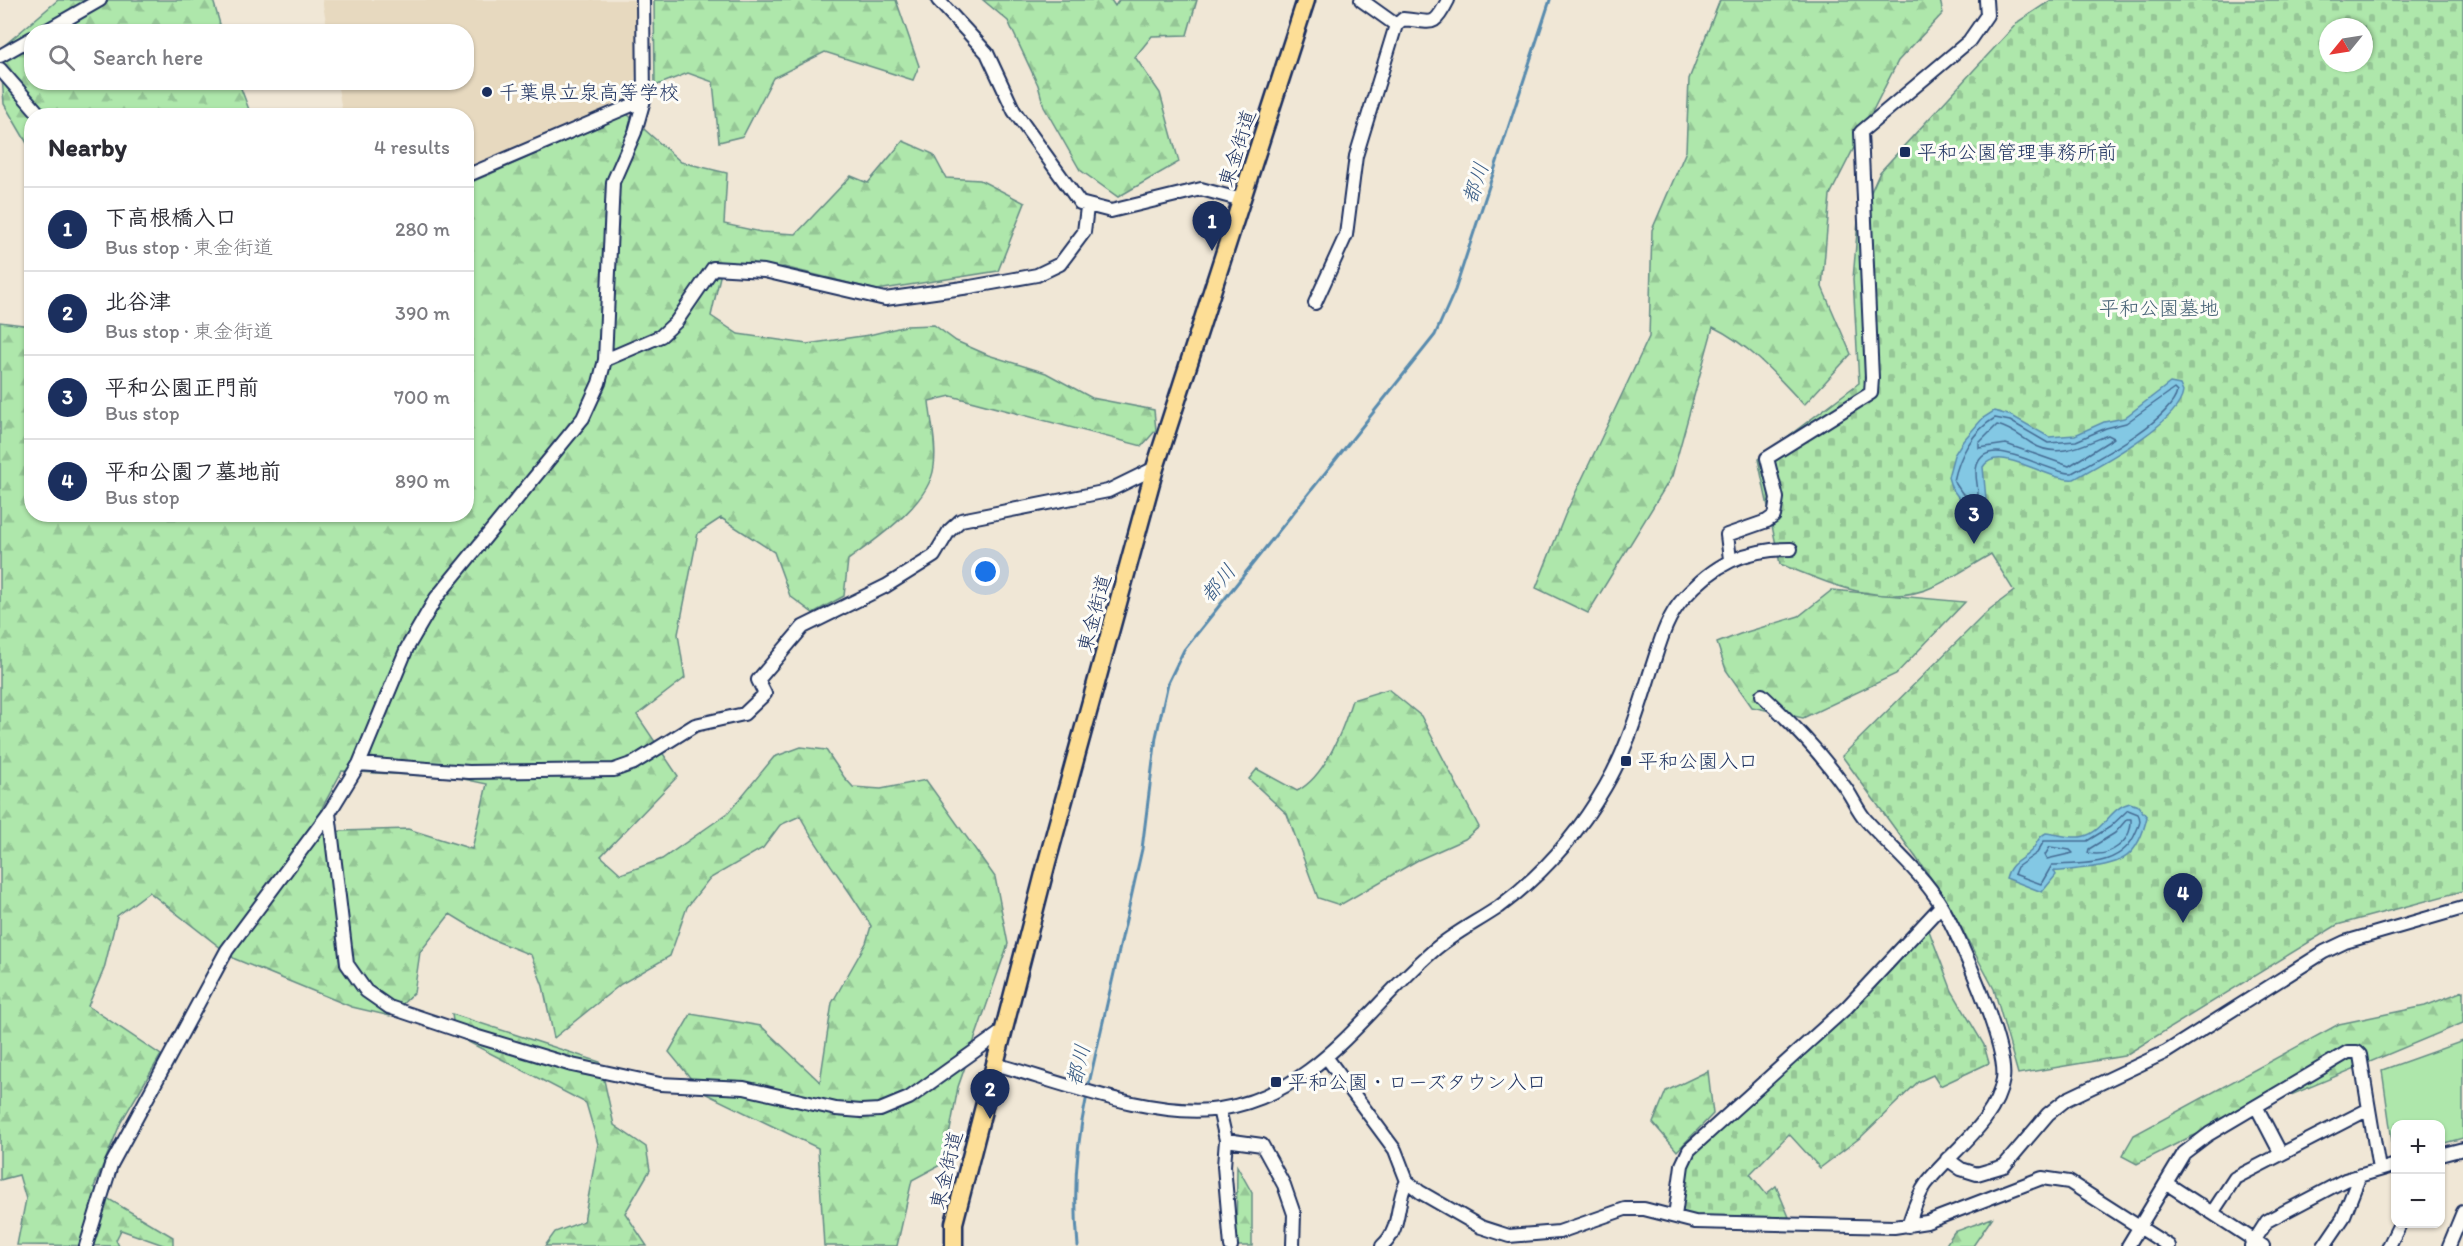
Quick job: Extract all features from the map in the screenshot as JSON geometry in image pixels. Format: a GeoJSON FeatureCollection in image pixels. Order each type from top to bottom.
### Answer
{"type":"FeatureCollection","features":[{"type":"Feature","properties":{"kind":"highway","name":"東金街道"},"geometry":{"type":"LineString","coordinates":[[954,1246],[954,1223],[1003,1030],[1155,468],[1306,0]]}},
{"type":"Feature","properties":{"kind":"street"},"geometry":{"type":"LineString","coordinates":[[58,24],[99,0]]}},
{"type":"Feature","properties":{"kind":"street"},"geometry":{"type":"LineString","coordinates":[[86,1246],[111,1166],[226,950],[329,813],[359,764],[418,627],[436,598],[583,418],[599,383],[605,360],[612,192],[644,100],[643,0]]}},
{"type":"Feature","properties":{"kind":"street"},"geometry":{"type":"LineString","coordinates":[[938,0],[987,53],[1014,111],[1076,200],[1088,207],[1111,211],[1202,189],[1242,200]]}},
{"type":"Feature","properties":{"kind":"street"},"geometry":{"type":"LineString","coordinates":[[1361,0],[1396,25]]}},
{"type":"Feature","properties":{"kind":"street"},"geometry":{"type":"LineString","coordinates":[[1315,303],[1346,235],[1356,156],[1396,25],[1403,19],[1430,24],[1437,20],[1448,0]]}},
{"type":"Feature","properties":{"kind":"street"},"geometry":{"type":"LineString","coordinates":[[1730,559],[1726,535],[1761,524],[1774,516],[1777,498],[1767,458],[1871,393],[1861,132],[1969,41],[1987,15],[1986,0]]}},
{"type":"Feature","properties":{"kind":"street"},"geometry":{"type":"LineString","coordinates":[[0,56],[24,42]]}},
{"type":"Feature","properties":{"kind":"street"},"geometry":{"type":"LineString","coordinates":[[0,69],[34,108]]}},
{"type":"Feature","properties":{"kind":"street"},"geometry":{"type":"LineString","coordinates":[[474,173],[644,100]]}},
{"type":"Feature","properties":{"kind":"street"},"geometry":{"type":"LineString","coordinates":[[605,360],[661,336],[676,322],[712,268],[764,271],[885,299],[970,287],[1037,275],[1060,264],[1084,232],[1088,207]]}},
{"type":"Feature","properties":{"kind":"street"},"geometry":{"type":"LineString","coordinates":[[359,764],[469,772],[556,772],[614,770],[634,763],[695,725],[744,714],[765,694],[758,680],[803,627],[886,586],[934,556],[950,531],[961,520],[1108,491],[1155,468]]}},
{"type":"Feature","properties":{"kind":"street"},"geometry":{"type":"LineString","coordinates":[[995,1064],[1157,1108],[1219,1109],[1280,1090],[1306,1075],[1327,1058],[1414,967],[1443,943],[1500,906],[1552,860],[1568,842],[1591,811],[1622,754],[1666,623],[1681,600],[1710,573],[1730,559],[1772,549],[1791,549]]}},
{"type":"Feature","properties":{"kind":"street"},"geometry":{"type":"LineString","coordinates":[[1762,695],[1818,752],[1846,788],[1865,818],[1901,855],[1941,906],[1992,1022],[2001,1056],[2003,1078],[1989,1114],[1924,1186],[1908,1226]]}},
{"type":"Feature","properties":{"kind":"street"},"geometry":{"type":"LineString","coordinates":[[329,813],[347,964],[366,991],[389,1007],[478,1037],[572,1065],[660,1084],[744,1088],[836,1108],[861,1111],[880,1110],[909,1098],[1003,1030]]}},
{"type":"Feature","properties":{"kind":"street"},"geometry":{"type":"LineString","coordinates":[[1675,1216],[1682,1165],[1689,1149],[1826,1028],[1941,906]]}},
{"type":"Feature","properties":{"kind":"street"},"geometry":{"type":"LineString","coordinates":[[1947,1159],[1961,1169],[1977,1174],[2004,1166],[2048,1114],[2067,1099],[2166,1052],[2324,952],[2345,942],[2463,908]]}},
{"type":"Feature","properties":{"kind":"street"},"geometry":{"type":"LineString","coordinates":[[2127,1246],[2184,1153],[2209,1134],[2353,1051],[2360,1055],[2379,1169]]}},
{"type":"Feature","properties":{"kind":"street"},"geometry":{"type":"LineString","coordinates":[[1327,1058],[1395,1150],[1407,1181],[1420,1192],[1507,1241],[1559,1232],[1625,1209],[1644,1209],[1710,1222],[1908,1226],[1928,1222],[2042,1178],[2069,1182],[2169,1246]]}},
{"type":"Feature","properties":{"kind":"street"},"geometry":{"type":"LineString","coordinates":[[2256,1106],[2281,1154]]}},
{"type":"Feature","properties":{"kind":"street"},"geometry":{"type":"LineString","coordinates":[[1219,1109],[1226,1140],[1224,1166],[1231,1246]]}},
{"type":"Feature","properties":{"kind":"street"},"geometry":{"type":"LineString","coordinates":[[2212,1213],[2235,1178],[2369,1109]]}},
{"type":"Feature","properties":{"kind":"street"},"geometry":{"type":"LineString","coordinates":[[1226,1140],[1262,1145],[1284,1185],[1294,1214],[1293,1246]]}},
{"type":"Feature","properties":{"kind":"street"},"geometry":{"type":"LineString","coordinates":[[2445,1154],[2463,1149]]}},
{"type":"Feature","properties":{"kind":"street"},"geometry":{"type":"LineString","coordinates":[[2166,1183],[2256,1244],[2267,1221],[2345,1180],[2391,1167]]}},
{"type":"Feature","properties":{"kind":"street"},"geometry":{"type":"LineString","coordinates":[[2324,1246],[2343,1218],[2360,1175]]}},
{"type":"Feature","properties":{"kind":"street"},"geometry":{"type":"LineString","coordinates":[[1382,1246],[1397,1225],[1399,1195],[1407,1181]]}},
{"type":"Feature","properties":{"kind":"street"},"geometry":{"type":"LineString","coordinates":[[2449,1246],[2463,1212]]}},
{"type":"Feature","properties":{"kind":"street"},"geometry":{"type":"LineString","coordinates":[[2389,1246],[2398,1228]]}},
{"type":"Feature","properties":{"kind":"shaded area","name":"千葉県立泉高等学校"},"geometry":{"type":"Polygon","coordinates":[[[322,0],[636,0],[639,39],[633,101],[474,171],[474,108],[342,108],[338,90],[474,90],[474,24],[327,24],[322,0]]]}},
{"type":"Feature","properties":{"kind":"green space"},"geometry":{"type":"Polygon","coordinates":[[[58,0],[213,0],[220,24],[30,24],[58,0]]]}},
{"type":"Feature","properties":{"kind":"green space"},"geometry":{"type":"Polygon","coordinates":[[[654,0],[896,0],[919,66],[913,80],[825,52],[773,78],[743,136],[719,142],[713,82],[688,73],[655,86],[654,0]]]}},
{"type":"Feature","properties":{"kind":"green space"},"geometry":{"type":"Polygon","coordinates":[[[983,0],[1111,0],[1115,6],[1119,0],[1197,0],[1187,35],[1152,36],[1135,57],[1160,93],[1179,162],[1118,197],[1080,170],[1044,107],[1038,85],[1008,21],[983,0]]]}},
{"type":"Feature","properties":{"kind":"green space"},"geometry":{"type":"Polygon","coordinates":[[[1720,0],[1940,0],[1943,13],[1898,61],[1830,195],[1822,287],[1851,354],[1804,405],[1751,352],[1713,327],[1672,476],[1588,613],[1536,588],[1565,515],[1649,337],[1652,230],[1686,151],[1689,79],[1720,0]]]}},
{"type":"Feature","properties":{"kind":"green space","name":"平和公園墓地"},"geometry":{"type":"Polygon","coordinates":[[[2051,0],[2463,0],[2463,891],[2337,925],[2124,1056],[2018,1074],[1994,989],[1944,896],[1842,756],[1990,609],[2014,591],[1991,554],[1935,586],[1916,593],[1896,595],[1856,591],[1780,564],[1758,459],[1859,383],[1853,279],[1858,221],[1880,172],[2019,21],[2051,0]]]}},
{"type":"Feature","properties":{"kind":"green space"},"geometry":{"type":"Polygon","coordinates":[[[24,29],[24,90],[242,90],[248,108],[24,108],[24,138],[4,104],[0,49],[24,29]]]}},
{"type":"Feature","properties":{"kind":"green space"},"geometry":{"type":"Polygon","coordinates":[[[627,114],[681,162],[727,173],[724,224],[761,232],[796,234],[851,176],[868,183],[903,141],[933,154],[946,178],[980,180],[1025,203],[998,271],[877,290],[784,267],[721,272],[711,316],[738,334],[807,344],[869,335],[906,326],[934,325],[956,341],[988,355],[1046,373],[1092,398],[1154,410],[1156,430],[1142,446],[951,396],[929,401],[935,450],[934,466],[923,494],[900,519],[848,560],[844,596],[813,613],[790,596],[774,552],[721,518],[698,533],[678,634],[685,678],[637,715],[678,776],[601,856],[621,874],[662,859],[728,813],[774,757],[801,747],[826,750],[853,787],[881,789],[926,780],[995,877],[1008,944],[958,1087],[944,1163],[912,1180],[897,1246],[824,1246],[818,1148],[702,1092],[669,1052],[691,1014],[761,1026],[820,1082],[832,1003],[866,943],[871,926],[800,816],[780,825],[763,848],[709,879],[687,907],[670,956],[621,984],[554,1038],[543,986],[531,955],[491,939],[450,914],[420,952],[414,993],[390,1016],[352,1007],[235,959],[149,892],[117,916],[104,969],[88,1006],[161,1055],[121,1122],[94,1187],[110,1200],[173,1237],[173,1246],[166,1246],[121,1230],[116,1240],[119,1246],[17,1245],[26,1199],[19,1175],[0,1180],[0,322],[24,325],[24,522],[474,522],[474,181],[627,114]],[[342,771],[322,808],[320,835],[341,831],[408,829],[472,849],[487,784],[459,778],[342,771]]]}},
{"type":"Feature","properties":{"kind":"green space"},"geometry":{"type":"Polygon","coordinates":[[[1832,590],[1965,602],[1896,674],[1803,718],[1752,707],[1726,670],[1717,643],[1799,616],[1832,590]]]}},
{"type":"Feature","properties":{"kind":"green space"},"geometry":{"type":"Polygon","coordinates":[[[1388,689],[1421,716],[1479,827],[1465,839],[1418,860],[1340,905],[1318,898],[1287,814],[1249,779],[1257,769],[1297,791],[1316,775],[1332,751],[1352,700],[1388,689]]]}},
{"type":"Feature","properties":{"kind":"green space"},"geometry":{"type":"Polygon","coordinates":[[[1928,928],[1952,991],[1984,1045],[1989,1063],[1940,1086],[1933,1075],[1918,1082],[1861,1137],[1820,1168],[1789,1134],[1750,1174],[1766,1194],[1776,1186],[1789,1217],[1712,1218],[1679,1213],[1684,1174],[1694,1150],[1928,928]]]}},
{"type":"Feature","properties":{"kind":"green space"},"geometry":{"type":"Polygon","coordinates":[[[2463,991],[2463,1023],[2188,1138],[2137,1164],[2122,1156],[2134,1135],[2339,1024],[2425,1006],[2463,991]]]}},
{"type":"Feature","properties":{"kind":"green space"},"geometry":{"type":"Polygon","coordinates":[[[452,1014],[600,1062],[614,1125],[646,1147],[650,1170],[625,1213],[647,1246],[545,1246],[555,1232],[584,1221],[598,1144],[586,1103],[455,1035],[452,1014]]]}},
{"type":"Feature","properties":{"kind":"green space"},"geometry":{"type":"Polygon","coordinates":[[[2463,1041],[2463,1138],[2445,1143],[2445,1120],[2391,1120],[2391,1134],[2382,1070],[2463,1041]]]}},
{"type":"Feature","properties":{"kind":"green space"},"geometry":{"type":"Polygon","coordinates":[[[1708,1071],[1713,1114],[1677,1151],[1653,1123],[1666,1091],[1708,1071]]]}},
{"type":"Feature","properties":{"kind":"green space"},"geometry":{"type":"Polygon","coordinates":[[[1237,1166],[1252,1193],[1252,1246],[1236,1246],[1237,1166]]]}},
{"type":"Feature","properties":{"kind":"green space"},"geometry":{"type":"Polygon","coordinates":[[[1992,1218],[1973,1246],[1945,1246],[1954,1232],[1992,1218]]]}},
{"type":"Feature","properties":{"kind":"water"},"geometry":{"type":"Polygon","coordinates":[[[2170,383],[2180,385],[2183,392],[2178,404],[2168,417],[2137,442],[2074,479],[2051,475],[2012,461],[1990,460],[1983,467],[1987,510],[1983,512],[1971,508],[1958,497],[1951,487],[1948,477],[1954,455],[1983,418],[1994,411],[2012,416],[2049,437],[2075,435],[2104,422],[2124,418],[2170,383]]]}},
{"type":"Feature","properties":{"kind":"water"},"geometry":{"type":"Polygon","coordinates":[[[2130,803],[2138,806],[2147,817],[2139,841],[2127,856],[2110,864],[2054,871],[2056,875],[2042,892],[2006,878],[2013,865],[2031,851],[2046,833],[2076,837],[2088,835],[2117,810],[2130,803]]]}},
{"type":"Feature","properties":{"kind":"waterway","name":"都川"},"geometry":{"type":"LineString","coordinates":[[1088,1088],[1142,849],[1156,737],[1168,683],[1184,650],[1435,335],[1455,290],[1550,0]]}},
{"type":"Feature","properties":{"kind":"waterway","name":"都川"},"geometry":{"type":"LineString","coordinates":[[1078,1246],[1076,1170],[1087,1095]]}},
{"type":"Feature","properties":{"kind":"place","name":"千葉県立泉高等学校"},"geometry":{"type":"Point","coordinates":[487,92]}},
{"type":"Feature","properties":{"kind":"place","name":"平和公園管理事務所前"},"geometry":{"type":"Point","coordinates":[1905,152]}},
{"type":"Feature","properties":{"kind":"place","name":"下高根橋入口"},"geometry":{"type":"Point","coordinates":[1212,251]}},
{"type":"Feature","properties":{"kind":"place","name":"平和公園正門前"},"geometry":{"type":"Point","coordinates":[1974,544]}},
{"type":"Feature","properties":{"kind":"place","name":"平和公園入口"},"geometry":{"type":"Point","coordinates":[1626,761]}},
{"type":"Feature","properties":{"kind":"place","name":"平和公園フ墓地前"},"geometry":{"type":"Point","coordinates":[2183,923]}},
{"type":"Feature","properties":{"kind":"place","name":"平和公園・ローズタウン入口"},"geometry":{"type":"Point","coordinates":[1276,1082]}},
{"type":"Feature","properties":{"kind":"place","name":"北谷津"},"geometry":{"type":"Point","coordinates":[990,1119]}}]}
